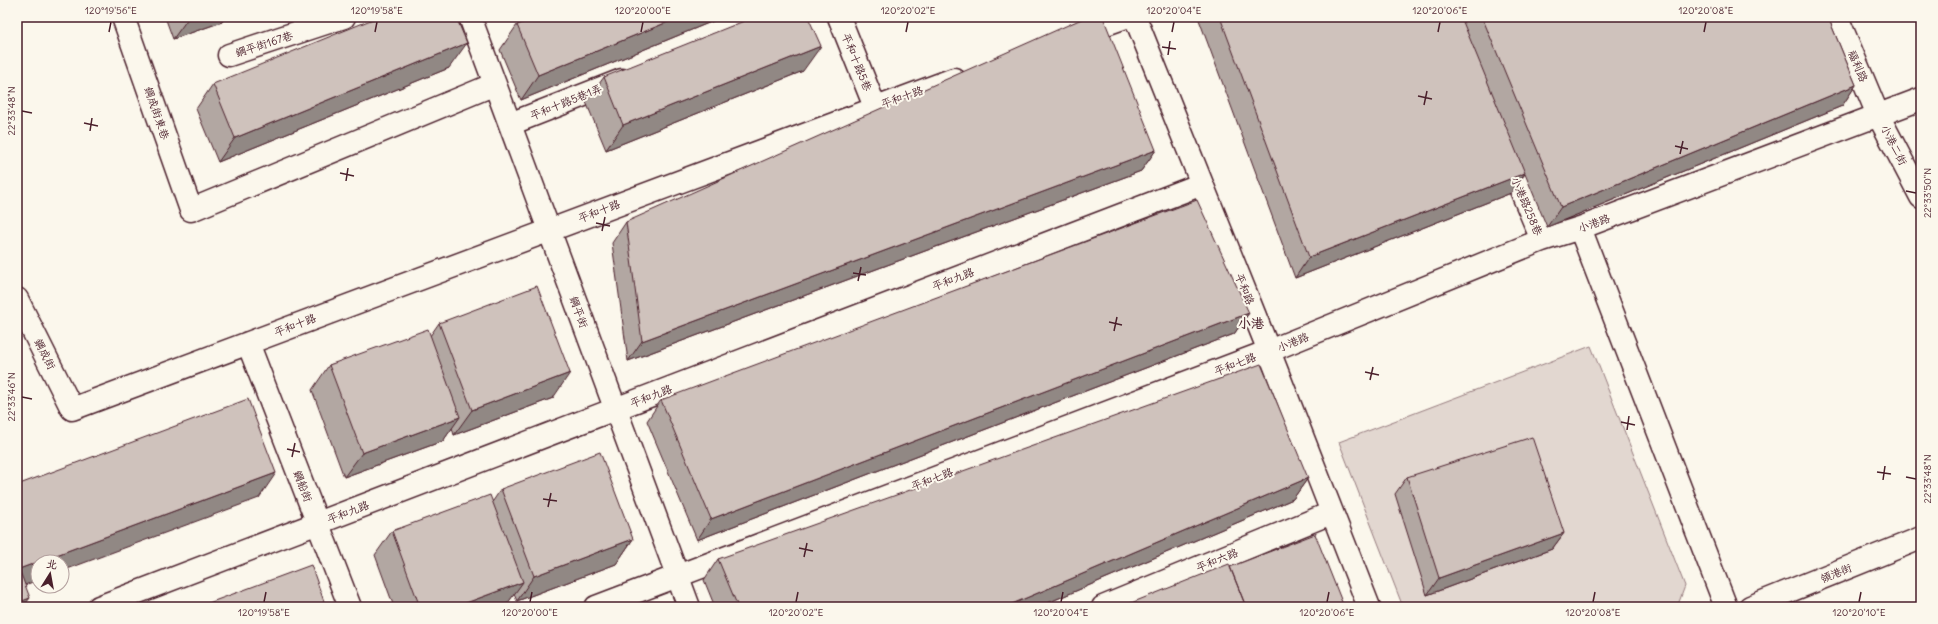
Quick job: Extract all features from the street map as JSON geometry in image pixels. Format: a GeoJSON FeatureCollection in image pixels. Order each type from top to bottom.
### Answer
{"type":"FeatureCollection","features":[{"type":"Feature","properties":{"kind":"street","name":"鋼成街東巷"},"geometry":{"type":"LineString","coordinates":[[123,17],[191,210],[495,84]]}},
{"type":"Feature","properties":{"kind":"street","name":"鋼平街167巷"},"geometry":{"type":"LineString","coordinates":[[229,55],[344,17]]}},
{"type":"Feature","properties":{"kind":"street","name":"鋼平街"},"geometry":{"type":"LineString","coordinates":[[470,17],[689,607]]}},
{"type":"Feature","properties":{"kind":"street","name":"平和十路5巷"},"geometry":{"type":"LineString","coordinates":[[839,17],[875,107]]}},
{"type":"Feature","properties":{"kind":"street"},"geometry":{"type":"LineString","coordinates":[[1056,42],[1126,17]]}},
{"type":"Feature","properties":{"kind":"street","name":"平和路"},"geometry":{"type":"LineString","coordinates":[[1135,17],[1269,351],[1369,607]]}},
{"type":"Feature","properties":{"kind":"street","name":"福利路"},"geometry":{"type":"LineString","coordinates":[[1837,17],[1878,115]]}},
{"type":"Feature","properties":{"kind":"street","name":"平和十路5巷1弄"},"geometry":{"type":"LineString","coordinates":[[510,124],[641,72]]}},
{"type":"Feature","properties":{"kind":"street","name":"平和十路"},"geometry":{"type":"LineString","coordinates":[[72,409],[875,107],[973,72]]}},
{"type":"Feature","properties":{"kind":"street","name":"小港路"},"geometry":{"type":"LineString","coordinates":[[1269,351],[1542,240],[1580,228],[1921,99]]}},
{"type":"Feature","properties":{"kind":"street","name":"小港二街"},"geometry":{"type":"LineString","coordinates":[[1878,115],[1921,197]]}},
{"type":"Feature","properties":{"kind":"street","name":"小港路258巷"},"geometry":{"type":"LineString","coordinates":[[1500,140],[1542,240]]}},
{"type":"Feature","properties":{"kind":"street","name":"平和九路"},"geometry":{"type":"LineString","coordinates":[[99,607],[1202,184]]}},
{"type":"Feature","properties":{"kind":"street"},"geometry":{"type":"LineString","coordinates":[[1580,228],[1726,607]]}},
{"type":"Feature","properties":{"kind":"street","name":"鋼成街"},"geometry":{"type":"LineString","coordinates":[[17,298],[72,409]]}},
{"type":"Feature","properties":{"kind":"street","name":"鋼船街"},"geometry":{"type":"LineString","coordinates":[[248,343],[350,607]]}},
{"type":"Feature","properties":{"kind":"street","name":"平和七路"},"geometry":{"type":"LineString","coordinates":[[596,607],[1269,351]]}},
{"type":"Feature","properties":{"kind":"street","name":"平和六路"},"geometry":{"type":"LineString","coordinates":[[1102,607],[1331,513]]}},
{"type":"Feature","properties":{"kind":"street","name":"領港街"},"geometry":{"type":"LineString","coordinates":[[1750,607],[1921,538]]}},
{"type":"Feature","properties":{"kind":"shaded area"},"geometry":{"type":"Polygon","coordinates":[[[1591,346],[1685,586],[1679,602],[1673,607],[1403,607],[1339,442],[1591,346]]]}},
{"type":"Feature","properties":{"kind":"building"},"geometry":{"type":"Polygon","coordinates":[[[378,17],[456,17],[467,43],[235,138],[213,84],[378,17]]]}},
{"type":"Feature","properties":{"kind":"building"},"geometry":{"type":"Polygon","coordinates":[[[538,17],[680,17],[538,75],[517,25],[538,17]]]}},
{"type":"Feature","properties":{"kind":"building"},"geometry":{"type":"Polygon","coordinates":[[[754,17],[808,17],[821,46],[623,125],[604,77],[754,17]]]}},
{"type":"Feature","properties":{"kind":"building"},"geometry":{"type":"Polygon","coordinates":[[[1086,17],[1103,17],[1156,150],[642,341],[626,222],[1086,17]]]}},
{"type":"Feature","properties":{"kind":"building"},"geometry":{"type":"Polygon","coordinates":[[[1220,17],[1461,17],[1525,173],[1309,257],[1220,17]]]}},
{"type":"Feature","properties":{"kind":"building"},"geometry":{"type":"Polygon","coordinates":[[[1482,17],[1828,17],[1856,85],[1561,207],[1482,17]]]}},
{"type":"Feature","properties":{"kind":"building"},"geometry":{"type":"Polygon","coordinates":[[[1197,200],[1249,313],[711,519],[661,400],[1197,200]]]}},
{"type":"Feature","properties":{"kind":"building"},"geometry":{"type":"Polygon","coordinates":[[[537,286],[570,373],[472,410],[439,323],[537,286]]]}},
{"type":"Feature","properties":{"kind":"building"},"geometry":{"type":"Polygon","coordinates":[[[428,329],[460,417],[362,453],[329,365],[428,329]]]}},
{"type":"Feature","properties":{"kind":"building"},"geometry":{"type":"Polygon","coordinates":[[[1261,364],[1308,478],[1005,607],[738,607],[718,559],[1261,364]]]}},
{"type":"Feature","properties":{"kind":"building"},"geometry":{"type":"Polygon","coordinates":[[[248,399],[276,473],[59,554],[30,554],[30,565],[19,569],[30,598],[17,603],[17,485],[248,399]]]}},
{"type":"Feature","properties":{"kind":"building"},"geometry":{"type":"Polygon","coordinates":[[[1532,437],[1564,533],[1439,578],[1407,477],[1532,437]]]}},
{"type":"Feature","properties":{"kind":"building"},"geometry":{"type":"Polygon","coordinates":[[[600,452],[633,539],[534,576],[501,489],[600,452]]]}},
{"type":"Feature","properties":{"kind":"building"},"geometry":{"type":"Polygon","coordinates":[[[490,495],[523,582],[455,607],[420,607],[392,531],[490,495]]]}},
{"type":"Feature","properties":{"kind":"building"},"geometry":{"type":"Polygon","coordinates":[[[1315,534],[1344,607],[1246,607],[1230,567],[1315,534]]]}},
{"type":"Feature","properties":{"kind":"building"},"geometry":{"type":"Polygon","coordinates":[[[1229,564],[1246,607],[1121,607],[1229,564]]]}},
{"type":"Feature","properties":{"kind":"building"},"geometry":{"type":"Polygon","coordinates":[[[311,565],[326,607],[198,607],[311,565]]]}},
{"type":"Feature","properties":{"kind":"district","name":"小港"},"geometry":{"type":"Point","coordinates":[1251,323]}}]}
